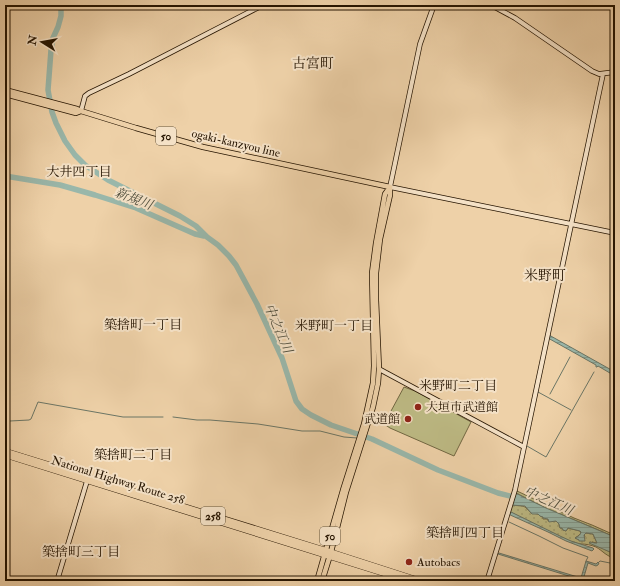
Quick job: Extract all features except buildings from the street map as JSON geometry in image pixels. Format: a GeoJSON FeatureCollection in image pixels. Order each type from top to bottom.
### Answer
{"type":"FeatureCollection","features":[{"type":"Feature","properties":{"kind":"highway","name":"National Highway Route 258"},"geometry":{"type":"LineString","coordinates":[[5,451],[408,581]]}},
{"type":"Feature","properties":{"kind":"highway","name":"National Highway Route 258"},"geometry":{"type":"LineString","coordinates":[[5,455],[421,581]]}},
{"type":"Feature","properties":{"kind":"main road","name":"ogaki-kanzyou line"},"geometry":{"type":"LineString","coordinates":[[5,90],[59,106],[77,109],[81,112],[203,147],[390,186]]}},
{"type":"Feature","properties":{"kind":"main road","name":"ogaki-kanzyou line"},"geometry":{"type":"LineString","coordinates":[[5,94],[37,100]]}},
{"type":"Feature","properties":{"kind":"main road","name":"50"},"geometry":{"type":"LineString","coordinates":[[322,581],[345,491],[365,424],[373,383],[372,273],[378,238],[390,195],[390,186]]}},
{"type":"Feature","properties":{"kind":"main road","name":"50"},"geometry":{"type":"LineString","coordinates":[[365,424],[373,407],[378,384],[379,369],[376,273],[377,245]]}},
{"type":"Feature","properties":{"kind":"main road","name":"50"},"geometry":{"type":"LineString","coordinates":[[317,581],[328,554]]}},
{"type":"Feature","properties":{"kind":"street"},"geometry":{"type":"LineString","coordinates":[[81,112],[87,94],[263,5]]}},
{"type":"Feature","properties":{"kind":"street"},"geometry":{"type":"LineString","coordinates":[[434,5],[420,44],[390,186],[615,233]]}},
{"type":"Feature","properties":{"kind":"street"},"geometry":{"type":"LineString","coordinates":[[491,5],[515,18],[592,71],[603,74],[615,72]]}},
{"type":"Feature","properties":{"kind":"street"},"geometry":{"type":"LineString","coordinates":[[487,581],[515,490],[603,74]]}},
{"type":"Feature","properties":{"kind":"street"},"geometry":{"type":"LineString","coordinates":[[379,369],[524,447]]}},
{"type":"Feature","properties":{"kind":"street"},"geometry":{"type":"LineString","coordinates":[[57,581],[87,481]]}},
{"type":"Feature","properties":{"kind":"shaded area"},"geometry":{"type":"Polygon","coordinates":[[[549,335],[615,372],[615,376],[598,366],[596,367],[596,365],[548,338],[549,335]]]}},
{"type":"Feature","properties":{"kind":"shaded area","name":"大垣市武道館"},"geometry":{"type":"Polygon","coordinates":[[[404,387],[415,391],[471,422],[454,456],[384,424],[404,387]]]}},
{"type":"Feature","properties":{"kind":"shaded area"},"geometry":{"type":"Polygon","coordinates":[[[517,491],[574,518],[610,533],[615,533],[615,540],[614,535],[610,535],[546,508],[516,493],[517,491]]]}},
{"type":"Feature","properties":{"kind":"shaded area"},"geometry":{"type":"Polygon","coordinates":[[[515,493],[546,508],[610,535],[614,535],[615,550],[610,552],[589,543],[597,543],[593,534],[586,533],[584,535],[585,541],[579,541],[575,538],[579,536],[580,531],[568,528],[566,531],[563,530],[556,521],[549,522],[548,519],[543,518],[538,514],[532,514],[525,506],[511,505],[515,493]]]}},
{"type":"Feature","properties":{"kind":"shaded area"},"geometry":{"type":"Polygon","coordinates":[[[512,505],[524,507],[531,513],[538,514],[543,517],[543,519],[548,519],[548,521],[556,521],[563,530],[566,531],[568,528],[580,531],[581,533],[575,538],[580,540],[585,537],[584,534],[586,533],[593,534],[597,543],[592,542],[610,552],[615,550],[615,558],[607,555],[594,546],[569,541],[510,512],[512,505]]]}},
{"type":"Feature","properties":{"kind":"shaded area"},"geometry":{"type":"Polygon","coordinates":[[[509,511],[571,541],[594,549],[592,551],[566,541],[508,514],[509,511]]]}},
{"type":"Feature","properties":{"kind":"shaded area"},"geometry":{"type":"Polygon","coordinates":[[[499,553],[581,578],[586,561],[596,564],[598,562],[599,563],[596,566],[588,563],[583,580],[573,578],[571,581],[572,577],[498,554],[499,553]]]}},
{"type":"Feature","properties":{"kind":"waterway","name":"中之江川"},"geometry":{"type":"LineString","coordinates":[[61,5],[61,16],[53,38],[51,50],[48,90],[52,112],[65,141],[75,155],[85,165],[108,180],[180,216],[196,226],[229,256],[236,265],[257,304],[282,358],[296,401],[302,409],[331,425],[372,439],[438,470],[498,493],[518,498]]}},
{"type":"Feature","properties":{"kind":"waterway","name":"新規川"},"geometry":{"type":"LineString","coordinates":[[5,176],[60,185],[95,195],[136,208],[195,234],[204,236]]}},
{"type":"Feature","properties":{"kind":"waterway"},"geometry":{"type":"LineString","coordinates":[[550,394],[570,357]]}},
{"type":"Feature","properties":{"kind":"waterway"},"geometry":{"type":"LineString","coordinates":[[527,446],[546,457],[594,372]]}},
{"type":"Feature","properties":{"kind":"waterway"},"geometry":{"type":"LineString","coordinates":[[538,392],[571,410]]}},
{"type":"Feature","properties":{"kind":"waterway"},"geometry":{"type":"LineString","coordinates":[[5,425],[10,421],[31,419],[38,402],[123,417],[163,417]]}},
{"type":"Feature","properties":{"kind":"waterway"},"geometry":{"type":"LineString","coordinates":[[173,417],[258,424],[302,431],[320,431],[344,437],[357,438]]}},
{"type":"Feature","properties":{"kind":"waterway","name":"中之江川"},"geometry":{"type":"LineString","coordinates":[[366,438],[372,439]]}},
{"type":"Feature","properties":{"kind":"waterway"},"geometry":{"type":"LineString","coordinates":[[509,522],[563,548],[588,557],[586,561]]}},
{"type":"Feature","properties":{"kind":"waterway"},"geometry":{"type":"LineString","coordinates":[[599,562],[615,564]]}},
{"type":"Feature","properties":{"kind":"waterway"},"geometry":{"type":"LineString","coordinates":[[586,580],[590,581]]}},
{"type":"Feature","properties":{"kind":"place","name":"大垣市武道館"},"geometry":{"type":"Point","coordinates":[418,407]}},
{"type":"Feature","properties":{"kind":"place","name":"武道館"},"geometry":{"type":"Point","coordinates":[408,419]}},
{"type":"Feature","properties":{"kind":"place","name":"Autobacs"},"geometry":{"type":"Point","coordinates":[409,562]}},
{"type":"Feature","properties":{"kind":"district","name":"古宮町"},"geometry":{"type":"Point","coordinates":[313,63]}},
{"type":"Feature","properties":{"kind":"district","name":"大井四丁目"},"geometry":{"type":"Point","coordinates":[79,171]}},
{"type":"Feature","properties":{"kind":"district","name":"米野町"},"geometry":{"type":"Point","coordinates":[545,275]}},
{"type":"Feature","properties":{"kind":"district","name":"築捨町一丁目"},"geometry":{"type":"Point","coordinates":[143,324]}},
{"type":"Feature","properties":{"kind":"district","name":"米野町一丁目"},"geometry":{"type":"Point","coordinates":[334,325]}},
{"type":"Feature","properties":{"kind":"district","name":"米野町二丁目"},"geometry":{"type":"Point","coordinates":[458,385]}},
{"type":"Feature","properties":{"kind":"district","name":"築捨町二丁目"},"geometry":{"type":"Point","coordinates":[133,454]}},
{"type":"Feature","properties":{"kind":"district","name":"築捨町四丁目"},"geometry":{"type":"Point","coordinates":[465,532]}},
{"type":"Feature","properties":{"kind":"district","name":"築捨町三丁目"},"geometry":{"type":"Point","coordinates":[81,551]}}]}
